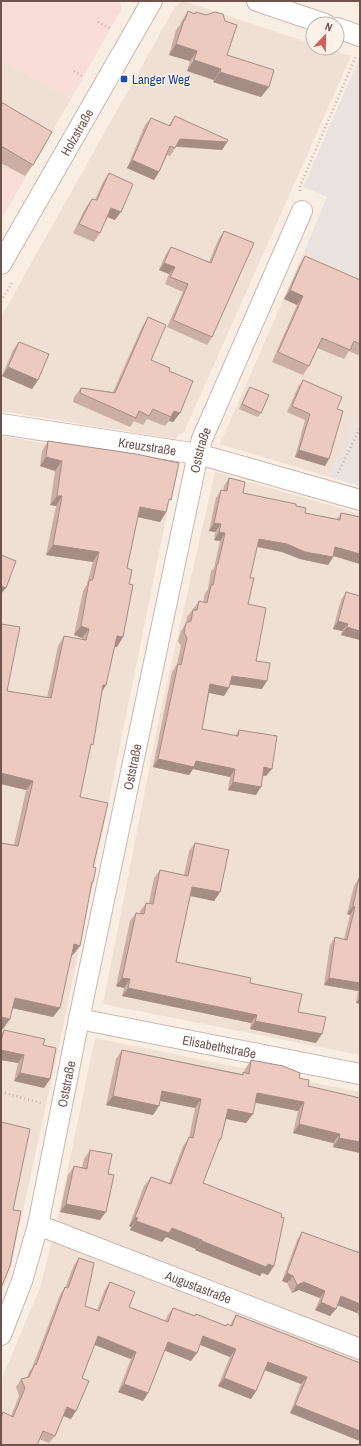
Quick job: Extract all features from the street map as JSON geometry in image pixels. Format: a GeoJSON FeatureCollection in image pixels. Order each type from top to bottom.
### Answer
{"type":"FeatureCollection","features":[{"type":"Feature","properties":{"kind":"street","name":"Holzstraße"},"geometry":{"type":"LineString","coordinates":[[1,264],[152,1]]}},
{"type":"Feature","properties":{"kind":"street"},"geometry":{"type":"LineString","coordinates":[[257,1],[305,17]]}},
{"type":"Feature","properties":{"kind":"street"},"geometry":{"type":"LineString","coordinates":[[345,33],[359,43]]}},
{"type":"Feature","properties":{"kind":"street","name":"Oststraße"},"geometry":{"type":"LineString","coordinates":[[1,1335],[22,1281],[38,1225],[61,1108],[202,439],[302,211]]}},
{"type":"Feature","properties":{"kind":"street","name":"Kreuzstraße"},"geometry":{"type":"LineString","coordinates":[[1,424],[198,454],[360,500]]}},
{"type":"Feature","properties":{"kind":"street","name":"Elisabethstraße"},"geometry":{"type":"LineString","coordinates":[[80,1019],[360,1074]]}},
{"type":"Feature","properties":{"kind":"street","name":"Augustastraße"},"geometry":{"type":"LineString","coordinates":[[38,1225],[360,1349]]}},
{"type":"Feature","properties":{"kind":"path"},"geometry":{"type":"LineString","coordinates":[[98,22],[116,32]]}},
{"type":"Feature","properties":{"kind":"path"},"geometry":{"type":"LineString","coordinates":[[302,211],[300,186],[359,43]]}},
{"type":"Feature","properties":{"kind":"path"},"geometry":{"type":"LineString","coordinates":[[74,71],[90,80]]}},
{"type":"Feature","properties":{"kind":"path"},"geometry":{"type":"LineString","coordinates":[[329,491],[360,428]]}},
{"type":"Feature","properties":{"kind":"path"},"geometry":{"type":"LineString","coordinates":[[1,1092],[61,1108]]}},
{"type":"Feature","properties":{"kind":"shaded area"},"geometry":{"type":"Polygon","coordinates":[[[7,1],[117,1],[121,3],[121,10],[71,99],[1,60],[1,4],[7,1]]]}},
{"type":"Feature","properties":{"kind":"shaded area"},"geometry":{"type":"Polygon","coordinates":[[[183,1],[305,41],[305,56],[345,56],[345,54],[351,56],[184,432],[175,439],[1,411],[1,317],[175,7],[183,1]]]}},
{"type":"Feature","properties":{"kind":"shaded area"},"geometry":{"type":"Polygon","coordinates":[[[359,59],[360,279],[304,252],[327,197],[303,187],[359,59]]]}},
{"type":"Feature","properties":{"kind":"shaded area"},"geometry":{"type":"Polygon","coordinates":[[[1,60],[71,99],[24,180],[1,167],[1,60]]]}},
{"type":"Feature","properties":{"kind":"shaded area"},"geometry":{"type":"Polygon","coordinates":[[[1,167],[24,180],[1,220],[1,167]]]}},
{"type":"Feature","properties":{"kind":"shaded area"},"geometry":{"type":"Polygon","coordinates":[[[304,252],[360,279],[360,409],[329,477],[220,444],[304,252]]]}},
{"type":"Feature","properties":{"kind":"shaded area"},"geometry":{"type":"Polygon","coordinates":[[[360,409],[360,486],[329,477],[360,409]]]}},
{"type":"Feature","properties":{"kind":"shaded area"},"geometry":{"type":"Polygon","coordinates":[[[1,436],[173,464],[176,469],[63,1027],[9,1275],[1,1294],[1,436]]]}},
{"type":"Feature","properties":{"kind":"shaded area"},"geometry":{"type":"Polygon","coordinates":[[[215,472],[360,514],[360,1055],[103,1004],[161,709],[215,472]]]}},
{"type":"Feature","properties":{"kind":"shaded area"},"geometry":{"type":"Polygon","coordinates":[[[95,1038],[360,1092],[360,1445],[1,1445],[1,1380],[40,1288],[58,1216],[95,1038]]]}},
{"type":"Feature","properties":{"kind":"building"},"geometry":{"type":"Polygon","coordinates":[[[188,11],[195,14],[196,12],[206,15],[215,12],[223,14],[225,21],[237,25],[227,55],[274,70],[269,87],[220,72],[221,69],[194,60],[197,51],[176,44],[188,11]]]}},
{"type":"Feature","properties":{"kind":"building"},"geometry":{"type":"Polygon","coordinates":[[[1,102],[52,132],[33,165],[1,146],[1,102]]]}},
{"type":"Feature","properties":{"kind":"building"},"geometry":{"type":"Polygon","coordinates":[[[175,116],[228,140],[227,142],[180,139],[175,148],[170,146],[159,172],[132,160],[151,118],[170,126],[175,116]]]}},
{"type":"Feature","properties":{"kind":"building"},"geometry":{"type":"Polygon","coordinates":[[[109,173],[133,184],[121,212],[111,208],[100,233],[79,224],[92,199],[97,200],[109,173]]]}},
{"type":"Feature","properties":{"kind":"building"},"geometry":{"type":"Polygon","coordinates":[[[224,231],[254,243],[212,337],[173,320],[188,284],[170,277],[175,267],[164,263],[171,247],[211,263],[224,231]]]}},
{"type":"Feature","properties":{"kind":"building"},"geometry":{"type":"Polygon","coordinates":[[[305,256],[360,280],[360,344],[354,341],[350,350],[322,338],[309,366],[278,352],[303,296],[290,290],[305,256]]]}},
{"type":"Feature","properties":{"kind":"building"},"geometry":{"type":"Polygon","coordinates":[[[148,317],[166,325],[151,360],[170,368],[169,371],[193,381],[180,413],[174,411],[171,417],[153,409],[149,416],[139,411],[136,418],[80,393],[81,388],[115,393],[148,317]]]}},
{"type":"Feature","properties":{"kind":"building"},"geometry":{"type":"Polygon","coordinates":[[[19,342],[49,354],[38,380],[8,367],[19,342]]]}},
{"type":"Feature","properties":{"kind":"building"},"geometry":{"type":"Polygon","coordinates":[[[303,380],[342,397],[337,409],[343,411],[329,459],[299,450],[310,414],[292,406],[303,380]]]}},
{"type":"Feature","properties":{"kind":"building"},"geometry":{"type":"Polygon","coordinates":[[[250,387],[269,395],[261,413],[242,404],[250,387]]]}},
{"type":"Feature","properties":{"kind":"building"},"geometry":{"type":"Polygon","coordinates":[[[48,441],[136,454],[179,463],[171,500],[169,499],[166,512],[140,507],[127,568],[132,570],[129,584],[133,585],[123,637],[117,636],[106,685],[103,685],[93,745],[91,744],[80,797],[108,803],[93,867],[96,868],[80,946],[74,944],[60,1008],[15,998],[10,1019],[1,1017],[1,843],[18,846],[33,781],[1,773],[1,624],[20,627],[7,691],[51,698],[64,636],[86,640],[89,629],[81,626],[89,581],[93,579],[99,552],[53,545],[62,496],[57,496],[62,461],[46,457],[48,441]]]}},
{"type":"Feature","properties":{"kind":"building"},"geometry":{"type":"Polygon","coordinates":[[[229,478],[245,482],[243,493],[296,504],[296,506],[306,508],[305,513],[340,520],[341,513],[360,517],[360,554],[335,547],[333,557],[305,552],[287,544],[259,539],[250,578],[254,578],[248,604],[266,608],[256,661],[270,663],[267,681],[232,676],[229,688],[210,684],[202,729],[238,736],[239,730],[277,736],[272,769],[264,767],[261,787],[233,782],[235,769],[196,761],[194,767],[158,759],[178,664],[181,665],[187,638],[184,633],[186,623],[191,621],[193,610],[197,610],[199,601],[207,603],[211,585],[213,585],[225,533],[219,532],[221,524],[214,523],[221,490],[227,491],[229,478]]]}},
{"type":"Feature","properties":{"kind":"building"},"geometry":{"type":"Polygon","coordinates":[[[1,555],[16,561],[6,588],[1,586],[1,555]]]}},
{"type":"Feature","properties":{"kind":"building"},"geometry":{"type":"Polygon","coordinates":[[[346,592],[360,596],[360,631],[347,627],[348,624],[338,621],[346,592]]]}},
{"type":"Feature","properties":{"kind":"building"},"geometry":{"type":"Polygon","coordinates":[[[195,843],[229,850],[220,892],[192,887],[176,962],[251,978],[250,983],[302,994],[298,1012],[326,1017],[322,1034],[255,1021],[257,1015],[128,988],[130,979],[122,978],[136,913],[144,914],[146,903],[153,904],[160,870],[188,876],[195,843]]]}},
{"type":"Feature","properties":{"kind":"building"},"geometry":{"type":"Polygon","coordinates":[[[359,878],[360,983],[329,978],[335,937],[347,940],[355,907],[353,906],[359,878]]]}},
{"type":"Feature","properties":{"kind":"building"},"geometry":{"type":"Polygon","coordinates":[[[4,1030],[45,1039],[43,1045],[56,1048],[50,1079],[20,1073],[24,1055],[1,1050],[1,1041],[4,1030]]]}},
{"type":"Feature","properties":{"kind":"building"},"geometry":{"type":"Polygon","coordinates":[[[122,1050],[243,1075],[243,1072],[249,1074],[251,1060],[283,1066],[300,1073],[299,1078],[309,1080],[308,1086],[360,1098],[360,1142],[339,1138],[340,1134],[299,1124],[304,1102],[257,1093],[253,1114],[228,1109],[221,1139],[203,1183],[282,1214],[281,1217],[284,1218],[274,1266],[268,1264],[266,1267],[172,1228],[169,1233],[136,1221],[138,1218],[135,1217],[151,1177],[171,1184],[189,1137],[193,1138],[201,1099],[162,1091],[159,1106],[113,1096],[122,1050]]]}},
{"type":"Feature","properties":{"kind":"building"},"geometry":{"type":"Polygon","coordinates":[[[1,1122],[30,1129],[13,1210],[21,1211],[10,1266],[1,1288],[1,1122]]]}},
{"type":"Feature","properties":{"kind":"building"},"geometry":{"type":"Polygon","coordinates":[[[90,1150],[112,1154],[108,1174],[114,1175],[106,1212],[66,1204],[74,1166],[87,1169],[90,1150]]]}},
{"type":"Feature","properties":{"kind":"building"},"geometry":{"type":"Polygon","coordinates":[[[302,1232],[360,1253],[360,1304],[341,1296],[336,1309],[321,1302],[325,1291],[304,1282],[297,1285],[293,1276],[287,1273],[302,1232]]]}},
{"type":"Feature","properties":{"kind":"building"},"geometry":{"type":"Polygon","coordinates":[[[79,1258],[94,1263],[85,1306],[99,1311],[110,1282],[135,1292],[129,1307],[168,1322],[173,1308],[195,1316],[196,1314],[226,1326],[227,1324],[232,1326],[236,1315],[360,1363],[360,1431],[295,1405],[307,1377],[268,1362],[256,1391],[224,1378],[236,1349],[203,1336],[197,1353],[168,1342],[148,1393],[124,1384],[136,1352],[98,1336],[82,1378],[89,1381],[76,1411],[67,1407],[55,1436],[43,1431],[37,1445],[1,1445],[1,1418],[3,1412],[13,1417],[25,1388],[21,1379],[29,1377],[35,1364],[36,1365],[65,1287],[68,1288],[79,1258]]]}},
{"type":"Feature","properties":{"kind":"place","name":"Langer Weg"},"geometry":{"type":"Point","coordinates":[124,79]}}]}
